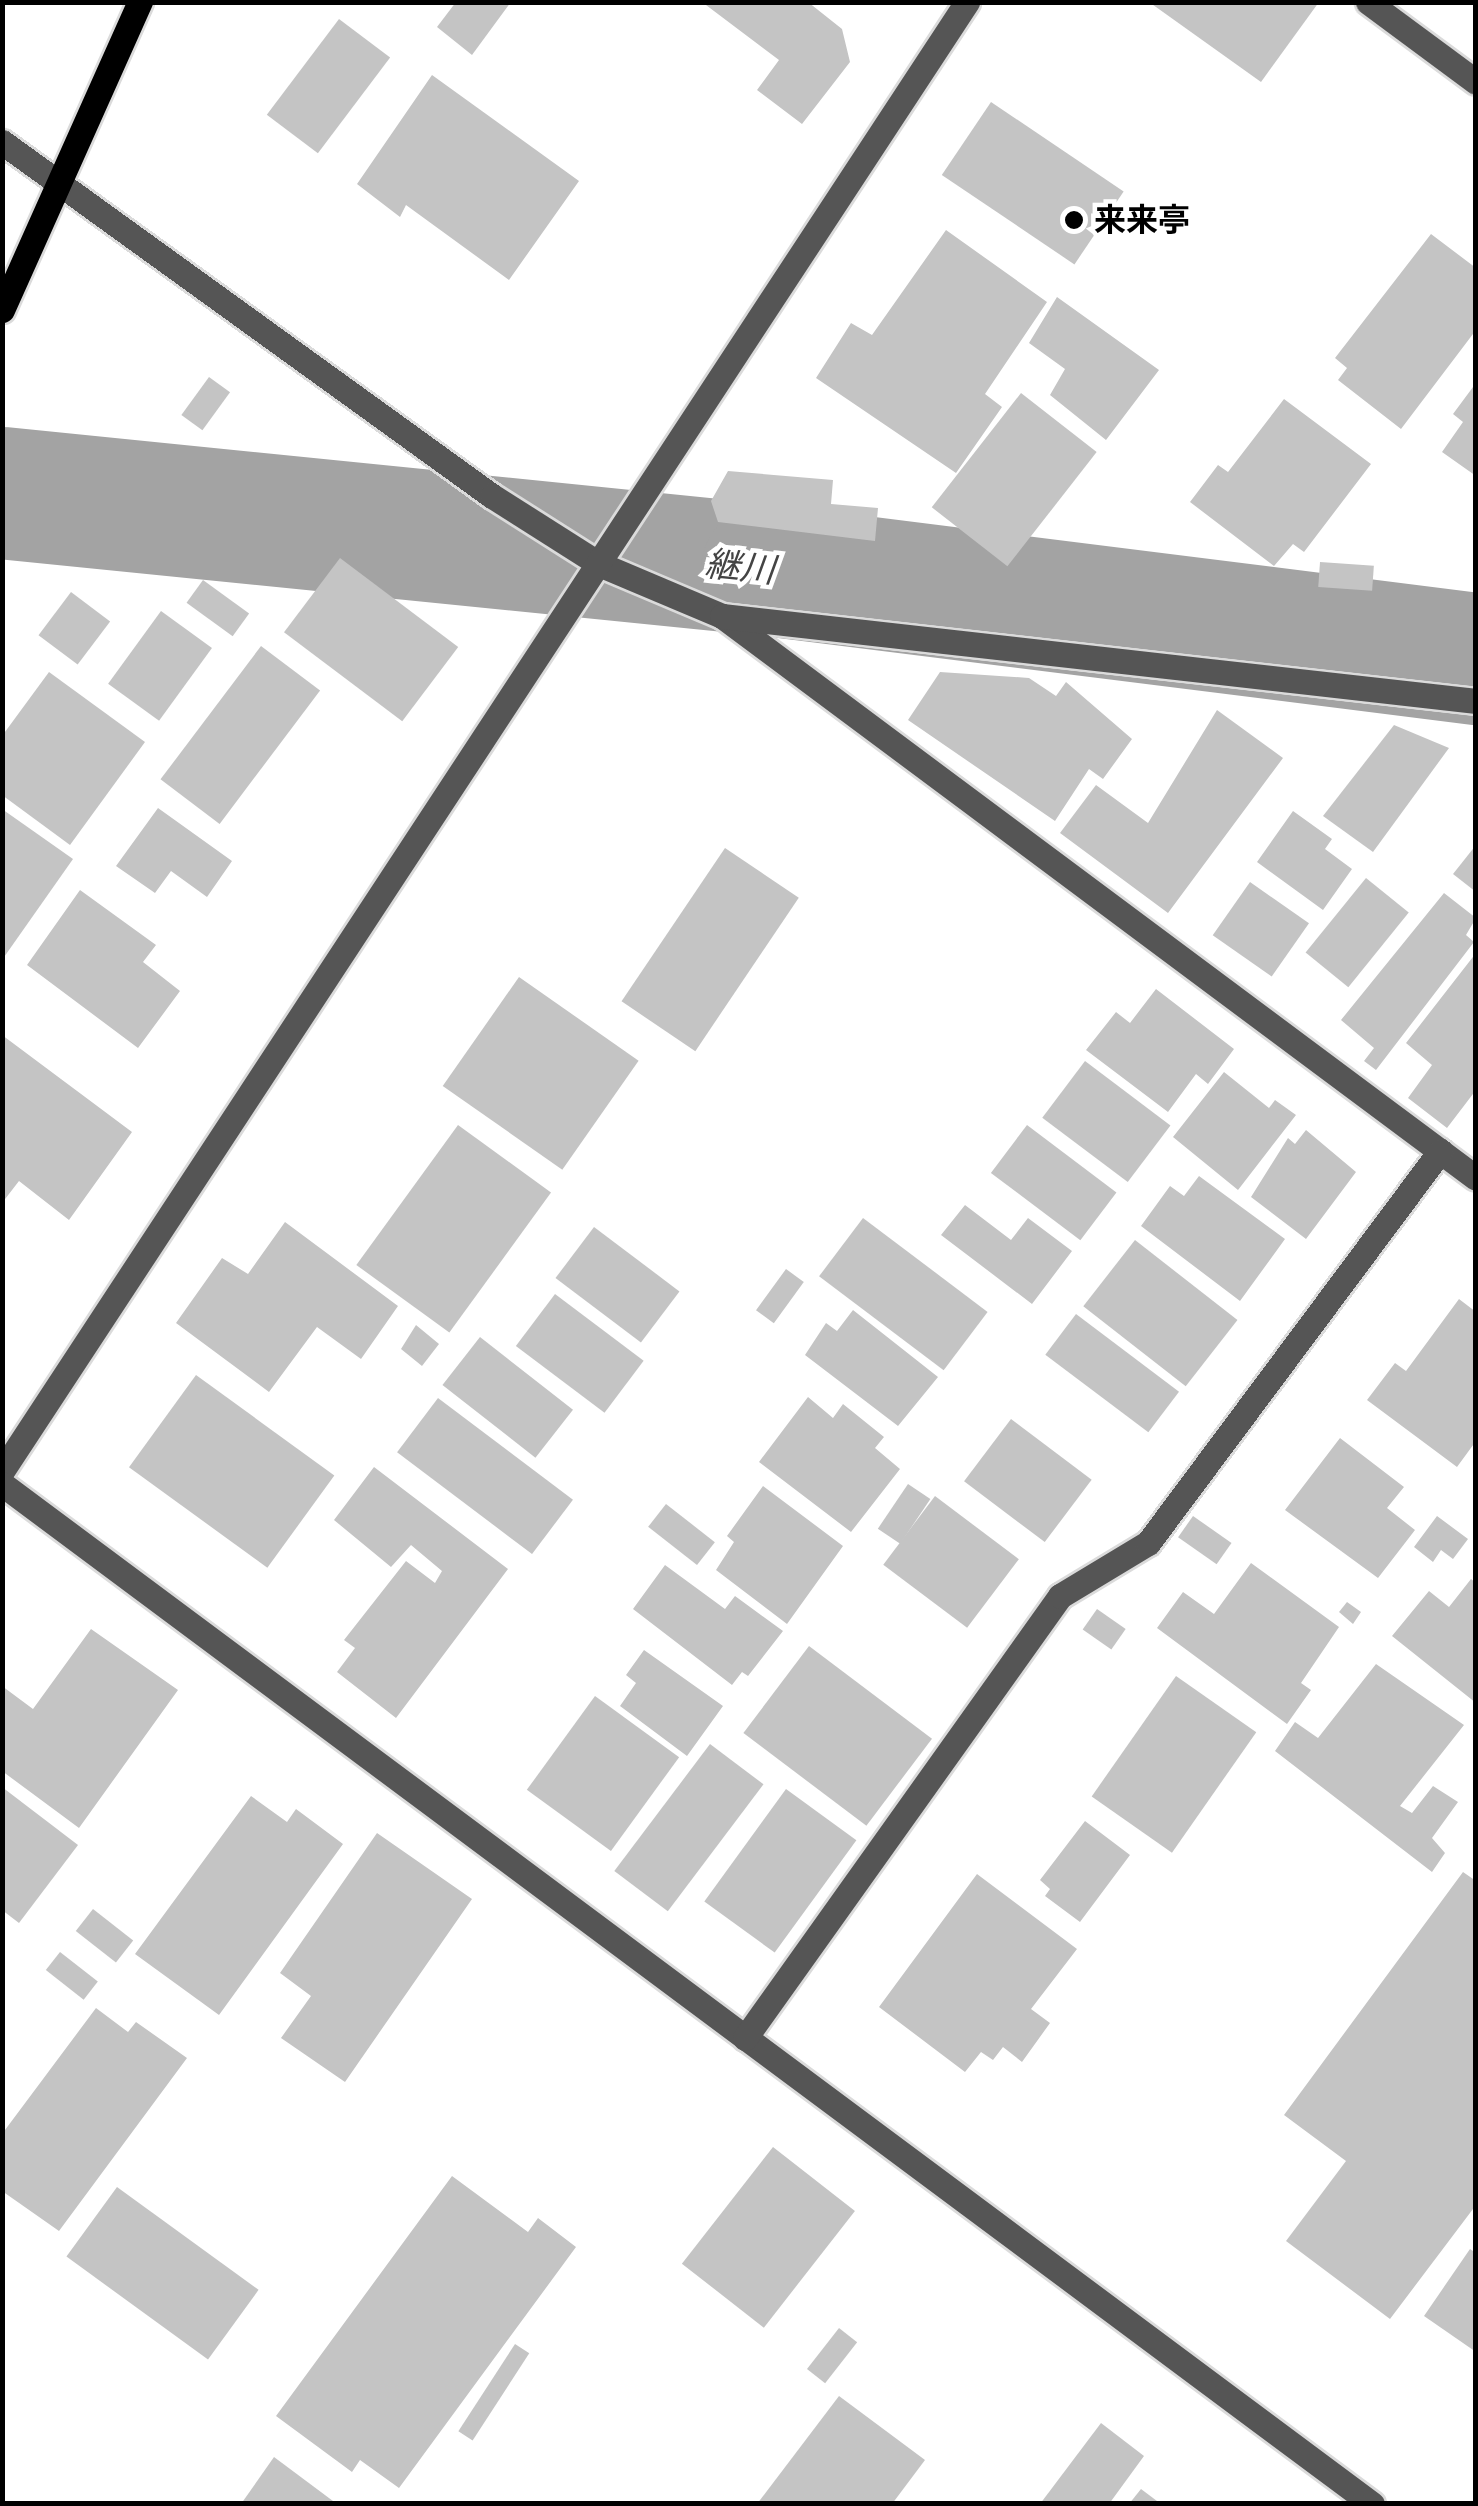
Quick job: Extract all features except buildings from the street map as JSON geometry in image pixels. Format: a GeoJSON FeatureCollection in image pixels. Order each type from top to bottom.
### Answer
{"type":"FeatureCollection","features":[{"type":"Feature","properties":{"kind":"main road"},"geometry":{"type":"LineString","coordinates":[[2,310],[140,2]]}},
{"type":"Feature","properties":{"kind":"street"},"geometry":{"type":"LineString","coordinates":[[2,1471],[967,2]]}},
{"type":"Feature","properties":{"kind":"street"},"geometry":{"type":"LineString","coordinates":[[1375,5],[1476,82]]}},
{"type":"Feature","properties":{"kind":"street"},"geometry":{"type":"LineString","coordinates":[[2,142],[492,496],[599,564],[722,616],[1476,1178]]}},
{"type":"Feature","properties":{"kind":"street"},"geometry":{"type":"LineString","coordinates":[[722,616],[1476,701]]}},
{"type":"Feature","properties":{"kind":"street"},"geometry":{"type":"LineString","coordinates":[[745,2038],[1060,1596],[1148,1544],[1440,1151]]}},
{"type":"Feature","properties":{"kind":"street"},"geometry":{"type":"LineString","coordinates":[[2,1484],[1372,2504]]}},
{"type":"Feature","properties":{"kind":"waterway","name":"継川"},"geometry":{"type":"LineString","coordinates":[[2,493],[767,570],[1476,659]]}},
{"type":"Feature","properties":{"kind":"place","name":"来来亭"},"geometry":{"type":"Point","coordinates":[1074,220]}}]}
